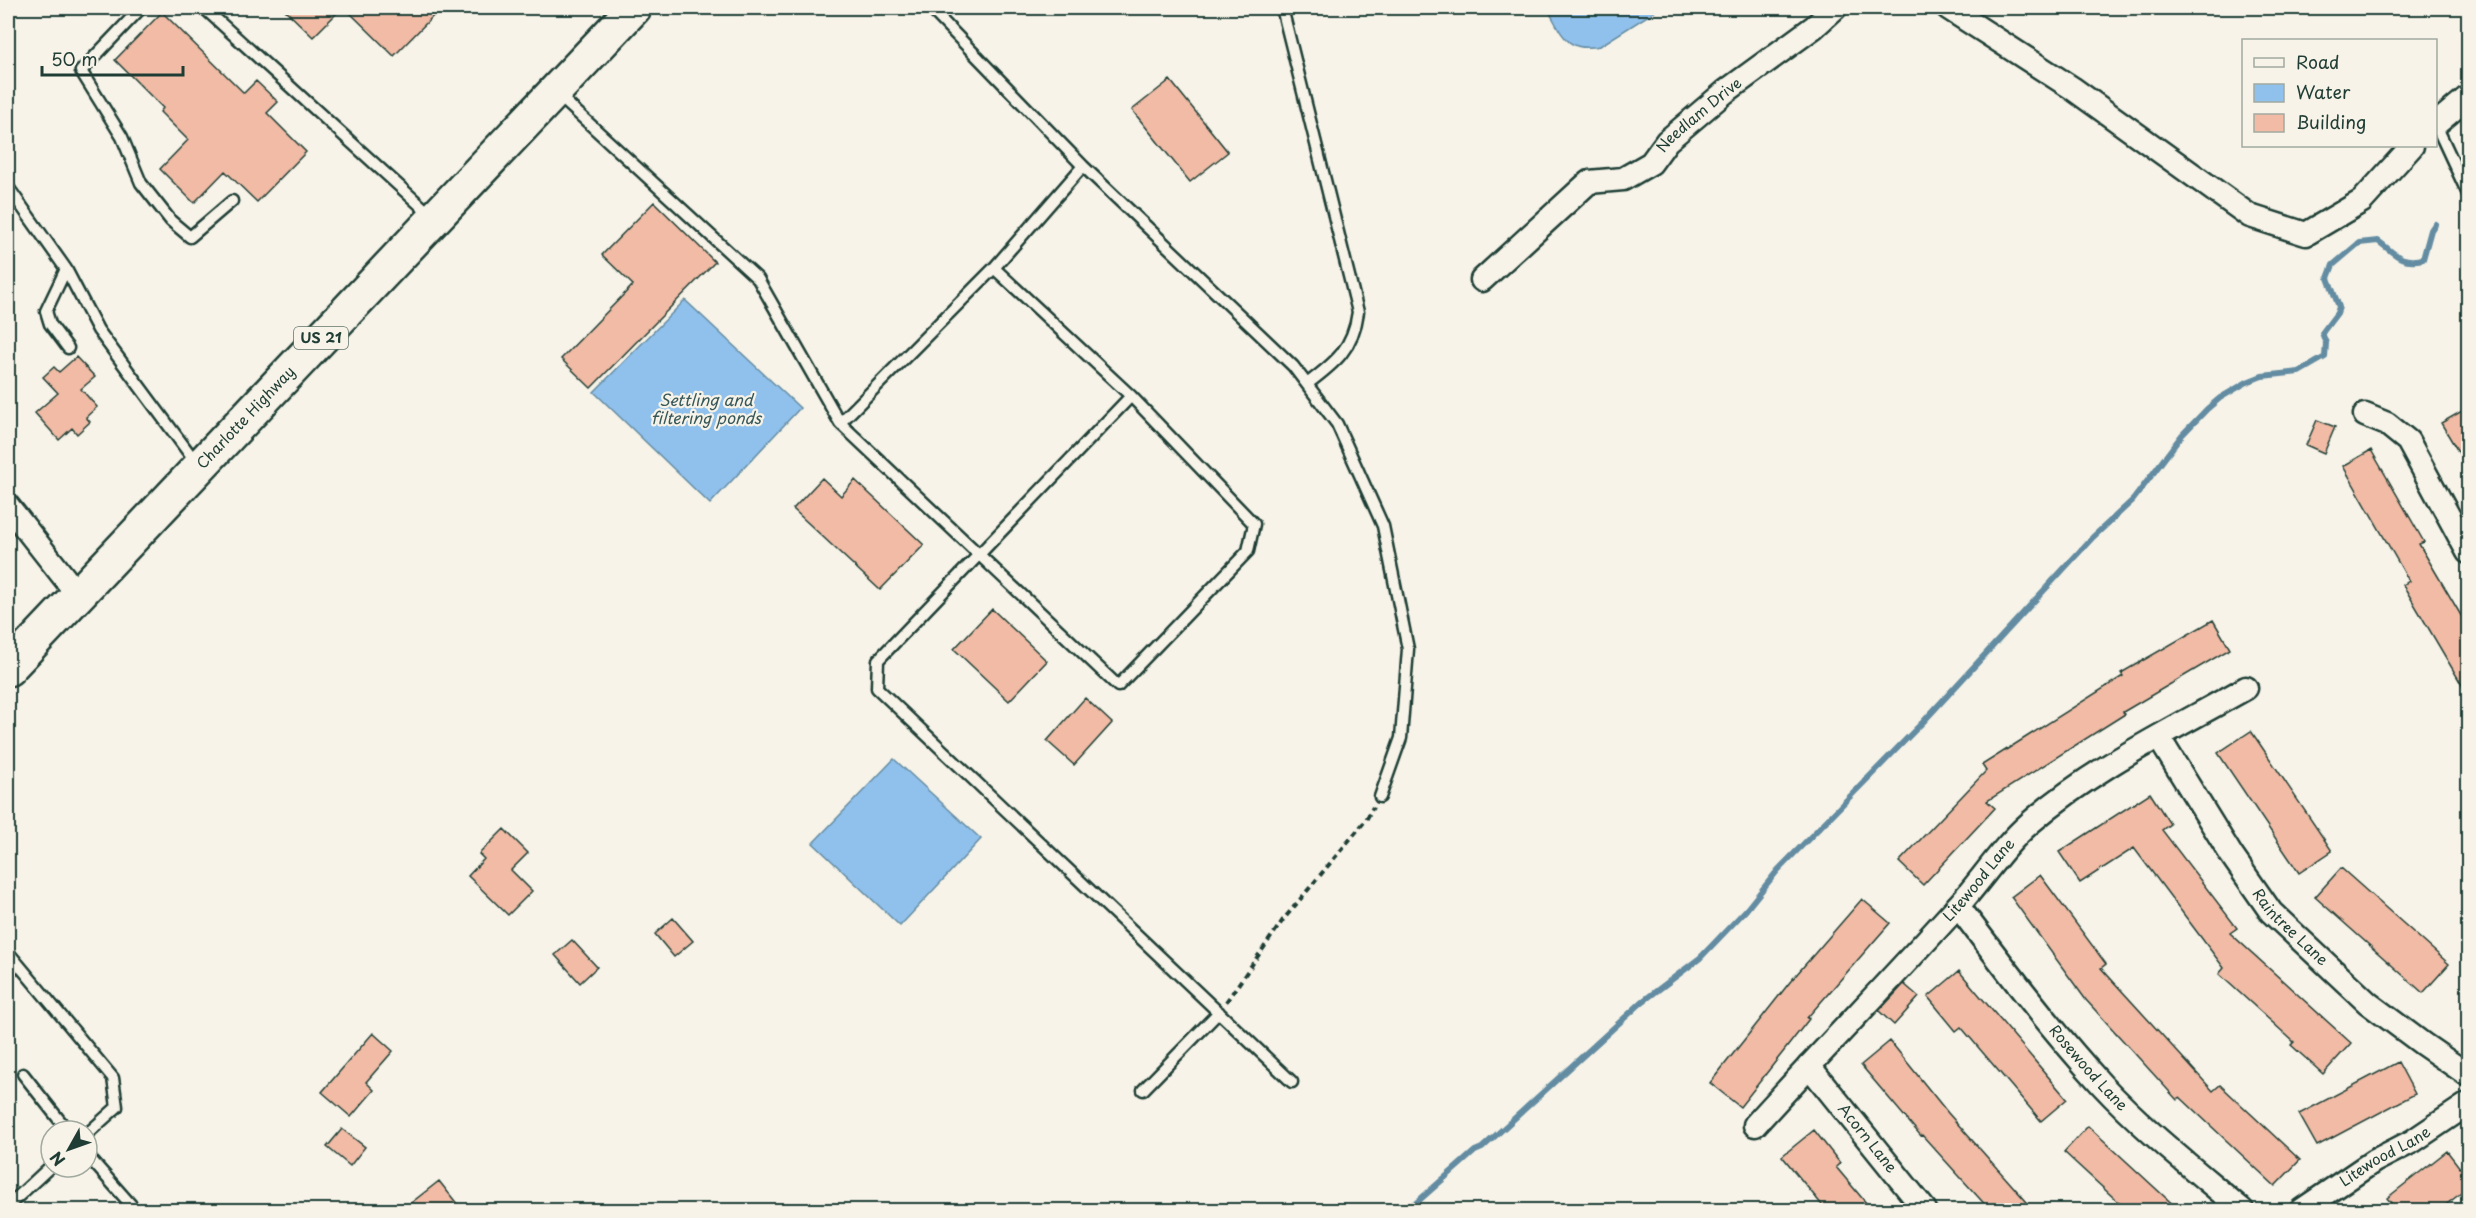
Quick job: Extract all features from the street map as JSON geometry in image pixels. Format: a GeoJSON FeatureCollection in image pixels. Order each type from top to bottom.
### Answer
{"type":"FeatureCollection","features":[{"type":"Feature","properties":{"kind":"main road","name":"Charlotte Highway"},"geometry":{"type":"LineString","coordinates":[[14,659],[78,595],[630,9]]}},
{"type":"Feature","properties":{"kind":"street","name":"Needlam Drive"},"geometry":{"type":"LineString","coordinates":[[1482,280],[1589,182],[1623,179],[1651,163],[1667,141],[1725,92],[1814,27],[1835,8]]}},
{"type":"Feature","properties":{"kind":"street"},"geometry":{"type":"LineString","coordinates":[[1948,8],[2072,88],[2250,216],[2306,234],[2362,201],[2411,147]]}},
{"type":"Feature","properties":{"kind":"street"},"geometry":{"type":"LineString","coordinates":[[2437,123],[2469,97]]}},
{"type":"Feature","properties":{"kind":"street"},"geometry":{"type":"LineString","coordinates":[[2365,415],[2388,424],[2408,441],[2469,552]]}},
{"type":"Feature","properties":{"kind":"street"},"geometry":{"type":"LineString","coordinates":[[8,506],[78,595]]}},
{"type":"Feature","properties":{"kind":"street","name":"Litewood Lane"},"geometry":{"type":"LineString","coordinates":[[1755,1125],[1958,906],[1996,858],[2030,823],[2064,796],[2246,688]]}},
{"type":"Feature","properties":{"kind":"street","name":"Raintree Lane"},"geometry":{"type":"LineString","coordinates":[[2159,738],[2232,856],[2271,912],[2368,1003],[2469,1075]]}},
{"type":"Feature","properties":{"kind":"street","name":"Rosewood Lane"},"geometry":{"type":"LineString","coordinates":[[1958,906],[2024,994],[2102,1085],[2145,1126],[2242,1210]]}},
{"type":"Feature","properties":{"kind":"street","name":"Acorn Lane"},"geometry":{"type":"LineString","coordinates":[[1809,1066],[1925,1210]]}},
{"type":"Feature","properties":{"kind":"street","name":"Litewood Lane"},"geometry":{"type":"LineString","coordinates":[[2302,1210],[2374,1161],[2413,1141],[2469,1104]]}},
{"type":"Feature","properties":{"kind":"lane"},"geometry":{"type":"LineString","coordinates":[[141,8],[81,71],[122,137],[141,183],[171,220],[190,237],[232,201]]}},
{"type":"Feature","properties":{"kind":"lane"},"geometry":{"type":"LineString","coordinates":[[204,8],[435,218]]}},
{"type":"Feature","properties":{"kind":"lane"},"geometry":{"type":"LineString","coordinates":[[930,8],[1083,166],[1293,366],[1337,424],[1383,526],[1408,650],[1401,738],[1380,797]]}},
{"type":"Feature","properties":{"kind":"lane"},"geometry":{"type":"LineString","coordinates":[[1282,8],[1358,312],[1355,330],[1346,349],[1307,384]]}},
{"type":"Feature","properties":{"kind":"lane"},"geometry":{"type":"LineString","coordinates":[[555,91],[758,279],[840,423],[1118,686],[1248,551],[1254,524],[1131,396],[994,268]]}},
{"type":"Feature","properties":{"kind":"lane"},"geometry":{"type":"LineString","coordinates":[[2437,126],[2469,194]]}},
{"type":"Feature","properties":{"kind":"lane"},"geometry":{"type":"LineString","coordinates":[[840,423],[994,268],[1083,166]]}},
{"type":"Feature","properties":{"kind":"lane"},"geometry":{"type":"LineString","coordinates":[[8,188],[66,269],[98,330],[199,467]]}},
{"type":"Feature","properties":{"kind":"lane"},"geometry":{"type":"LineString","coordinates":[[66,269],[46,311],[50,324],[68,348]]}},
{"type":"Feature","properties":{"kind":"lane"},"geometry":{"type":"LineString","coordinates":[[1131,396],[878,660],[877,688],[1292,1082]]}},
{"type":"Feature","properties":{"kind":"lane"},"geometry":{"type":"LineString","coordinates":[[8,952],[113,1078],[117,1107],[99,1123]]}},
{"type":"Feature","properties":{"kind":"lane"},"geometry":{"type":"LineString","coordinates":[[1143,1090],[1219,1012]]}},
{"type":"Feature","properties":{"kind":"lane"},"geometry":{"type":"LineString","coordinates":[[22,1074],[58,1119]]}},
{"type":"Feature","properties":{"kind":"lane"},"geometry":{"type":"LineString","coordinates":[[99,1169],[132,1206]]}},
{"type":"Feature","properties":{"kind":"lane"},"geometry":{"type":"LineString","coordinates":[[9,1202],[39,1176]]}},
{"type":"Feature","properties":{"kind":"path"},"geometry":{"type":"LineString","coordinates":[[1219,1012],[1282,920],[1366,820],[1380,797]]}},
{"type":"Feature","properties":{"kind":"water"},"geometry":{"type":"Polygon","coordinates":[[[1547,8],[1660,8],[1600,46],[1579,47],[1572,44],[1561,33],[1547,8]]]}},
{"type":"Feature","properties":{"kind":"water","name":"Settling and filtering ponds"},"geometry":{"type":"Polygon","coordinates":[[[685,300],[800,408],[710,504],[594,392],[685,300]]]}},
{"type":"Feature","properties":{"kind":"water"},"geometry":{"type":"Polygon","coordinates":[[[894,759],[981,839],[900,926],[813,843],[894,759]]]}},
{"type":"Feature","properties":{"kind":"building"},"geometry":{"type":"Polygon","coordinates":[[[283,8],[342,8],[313,37],[283,8]]]}},
{"type":"Feature","properties":{"kind":"building"},"geometry":{"type":"Polygon","coordinates":[[[345,8],[441,8],[394,56],[345,8]]]}},
{"type":"Feature","properties":{"kind":"building"},"geometry":{"type":"Polygon","coordinates":[[[162,12],[244,93],[256,81],[278,102],[267,113],[306,152],[257,202],[225,171],[194,203],[160,169],[188,140],[160,112],[163,108],[115,60],[162,12]]]}},
{"type":"Feature","properties":{"kind":"building"},"geometry":{"type":"Polygon","coordinates":[[[1170,80],[1228,152],[1190,182],[1132,110],[1170,80]]]}},
{"type":"Feature","properties":{"kind":"building"},"geometry":{"type":"Polygon","coordinates":[[[654,202],[715,262],[591,388],[561,359],[633,285],[602,255],[654,202]]]}},
{"type":"Feature","properties":{"kind":"building"},"geometry":{"type":"Polygon","coordinates":[[[76,357],[95,377],[81,389],[97,407],[86,417],[90,422],[77,434],[72,428],[59,440],[35,413],[58,393],[43,377],[54,367],[59,372],[76,357]]]}},
{"type":"Feature","properties":{"kind":"building"},"geometry":{"type":"Polygon","coordinates":[[[2469,407],[2469,470],[2441,423],[2469,407]]]}},
{"type":"Feature","properties":{"kind":"building"},"geometry":{"type":"Polygon","coordinates":[[[2317,420],[2335,427],[2324,453],[2306,445],[2317,420]]]}},
{"type":"Feature","properties":{"kind":"building"},"geometry":{"type":"Polygon","coordinates":[[[2371,450],[2424,542],[2419,544],[2469,629],[2469,697],[2403,585],[2409,581],[2343,466],[2371,450]]]}},
{"type":"Feature","properties":{"kind":"building"},"geometry":{"type":"Polygon","coordinates":[[[822,478],[841,496],[855,480],[924,545],[880,590],[793,509],[822,478]]]}},
{"type":"Feature","properties":{"kind":"building"},"geometry":{"type":"Polygon","coordinates":[[[992,609],[1047,661],[1009,701],[954,649],[992,609]]]}},
{"type":"Feature","properties":{"kind":"building"},"geometry":{"type":"Polygon","coordinates":[[[2213,620],[2230,649],[2123,712],[2125,714],[1987,801],[1995,808],[1923,885],[1899,862],[1986,771],[1982,765],[2123,676],[2121,673],[2213,620]]]}},
{"type":"Feature","properties":{"kind":"building"},"geometry":{"type":"Polygon","coordinates":[[[1085,698],[1112,723],[1074,765],[1047,741],[1085,698]]]}},
{"type":"Feature","properties":{"kind":"building"},"geometry":{"type":"Polygon","coordinates":[[[2251,731],[2332,851],[2299,873],[2218,753],[2251,731]]]}},
{"type":"Feature","properties":{"kind":"building"},"geometry":{"type":"Polygon","coordinates":[[[2150,793],[2170,824],[2162,830],[2237,928],[2230,933],[2351,1043],[2323,1074],[2291,1045],[2294,1042],[2219,974],[2224,968],[2134,848],[2080,883],[2059,852],[2150,793]]]}},
{"type":"Feature","properties":{"kind":"building"},"geometry":{"type":"Polygon","coordinates":[[[504,829],[528,853],[511,870],[532,891],[508,915],[468,876],[484,859],[479,854],[504,829]]]}},
{"type":"Feature","properties":{"kind":"building"},"geometry":{"type":"Polygon","coordinates":[[[2341,868],[2449,964],[2423,993],[2315,897],[2341,868]]]}},
{"type":"Feature","properties":{"kind":"building"},"geometry":{"type":"Polygon","coordinates":[[[2040,875],[2106,964],[2101,968],[2213,1091],[2220,1085],[2300,1160],[2275,1186],[2180,1097],[2177,1100],[2086,1000],[2011,897],[2040,875]]]}},
{"type":"Feature","properties":{"kind":"building"},"geometry":{"type":"Polygon","coordinates":[[[1862,899],[1890,923],[1807,1018],[1809,1019],[1740,1107],[1710,1083],[1790,982],[1862,899]]]}},
{"type":"Feature","properties":{"kind":"building"},"geometry":{"type":"Polygon","coordinates":[[[673,918],[693,941],[674,957],[655,934],[673,918]]]}},
{"type":"Feature","properties":{"kind":"building"},"geometry":{"type":"Polygon","coordinates":[[[572,940],[597,967],[580,983],[555,955],[572,940]]]}},
{"type":"Feature","properties":{"kind":"building"},"geometry":{"type":"Polygon","coordinates":[[[1959,971],[2067,1099],[2041,1121],[1961,1027],[1956,1031],[1928,997],[1959,971]]]}},
{"type":"Feature","properties":{"kind":"building"},"geometry":{"type":"Polygon","coordinates":[[[1904,984],[1919,997],[1894,1025],[1879,1011],[1904,984]]]}},
{"type":"Feature","properties":{"kind":"building"},"geometry":{"type":"Polygon","coordinates":[[[373,1033],[393,1051],[366,1082],[374,1090],[351,1117],[322,1092],[373,1033]]]}},
{"type":"Feature","properties":{"kind":"building"},"geometry":{"type":"Polygon","coordinates":[[[1890,1041],[1948,1113],[2034,1210],[1990,1210],[1921,1136],[1861,1065],[1890,1041]]]}},
{"type":"Feature","properties":{"kind":"building"},"geometry":{"type":"Polygon","coordinates":[[[2398,1062],[2415,1094],[2317,1146],[2299,1114],[2398,1062]]]}},
{"type":"Feature","properties":{"kind":"building"},"geometry":{"type":"Polygon","coordinates":[[[2088,1126],[2179,1210],[2127,1210],[2064,1152],[2088,1126]]]}},
{"type":"Feature","properties":{"kind":"building"},"geometry":{"type":"Polygon","coordinates":[[[342,1129],[365,1147],[350,1166],[327,1147],[342,1129]]]}},
{"type":"Feature","properties":{"kind":"building"},"geometry":{"type":"Polygon","coordinates":[[[1814,1130],[1840,1163],[1836,1167],[1872,1210],[1826,1210],[1782,1156],[1814,1130]]]}},
{"type":"Feature","properties":{"kind":"building"},"geometry":{"type":"Polygon","coordinates":[[[2447,1151],[2460,1168],[2469,1161],[2469,1187],[2439,1210],[2397,1210],[2387,1198],[2447,1151]]]}},
{"type":"Feature","properties":{"kind":"building"},"geometry":{"type":"Polygon","coordinates":[[[439,1181],[462,1210],[402,1210],[439,1181]]]}},
{"type":"Feature","properties":{"kind":"waterway"},"geometry":{"type":"LineString","coordinates":[[1401,1210],[1416,1203],[1475,1151],[1482,1148],[1642,1002],[1700,958],[1746,910],[1778,870],[1923,722],[2093,537],[2133,500],[2182,435],[2207,409],[2220,398],[2247,382],[2262,376],[2299,372],[2325,357],[2326,343],[2322,333],[2339,307],[2328,278],[2333,265],[2359,243],[2378,241],[2403,259],[2423,259],[2431,230],[2435,224]]}}]}
